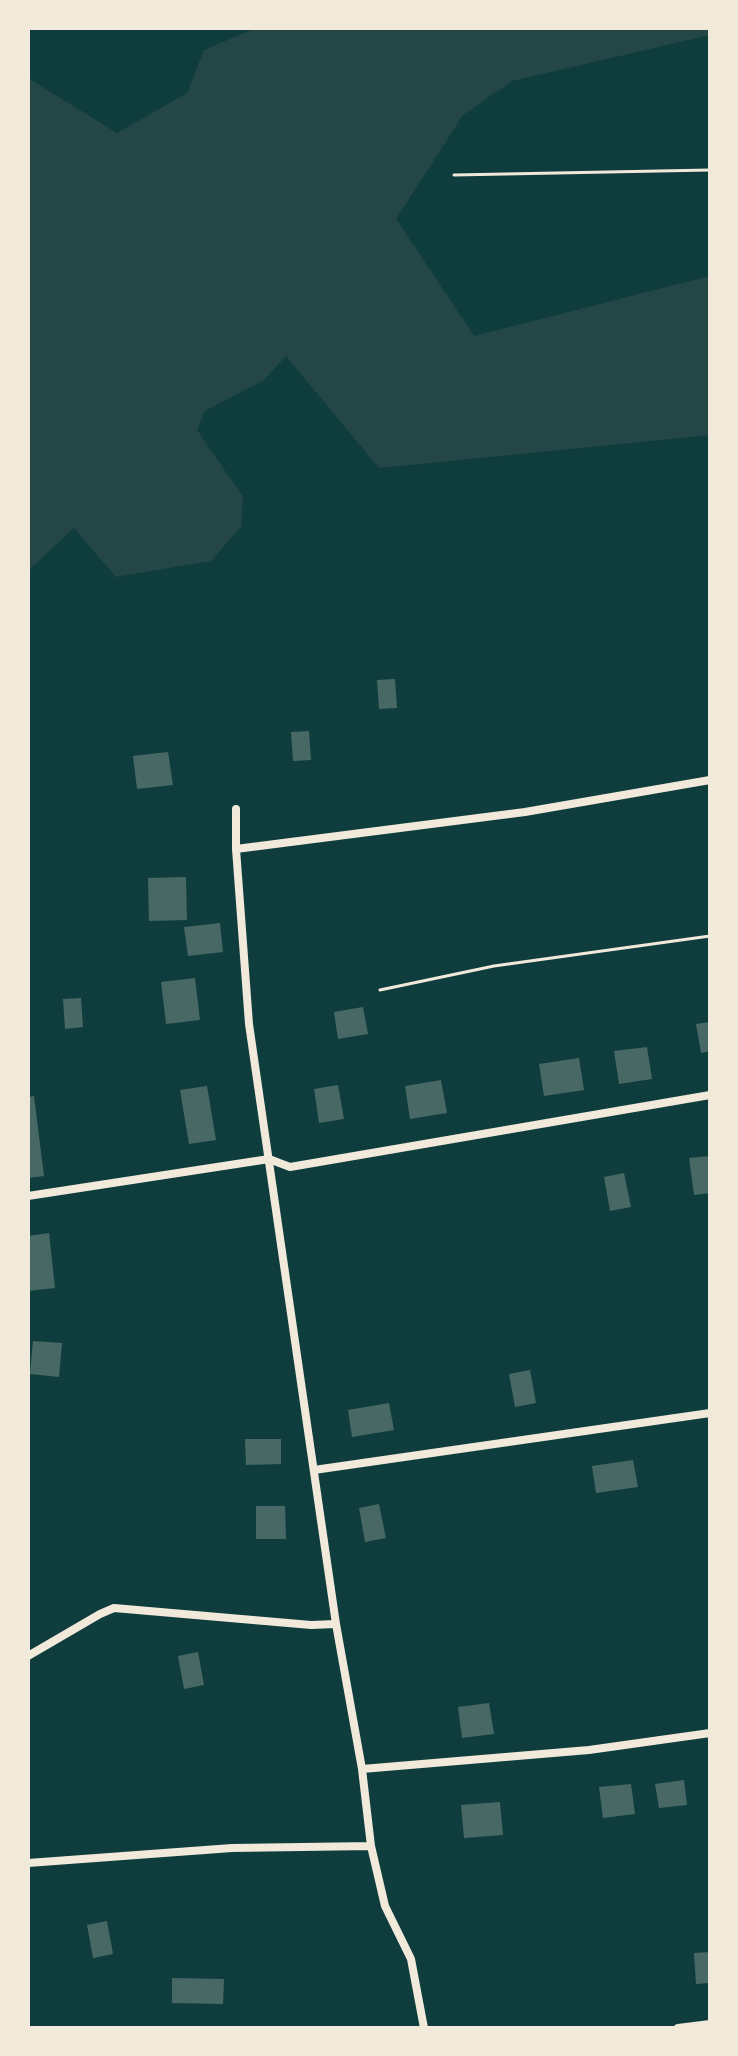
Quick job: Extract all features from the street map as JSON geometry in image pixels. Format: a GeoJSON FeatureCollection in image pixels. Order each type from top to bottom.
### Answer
{"type":"FeatureCollection","features":[{"type":"Feature","properties":{"kind":"street"},"geometry":{"type":"LineString","coordinates":[[236,849],[525,812],[710,780]]}},
{"type":"Feature","properties":{"kind":"street"},"geometry":{"type":"LineString","coordinates":[[236,809],[236,849],[249,1024],[336,1624],[362,1769],[371,1846],[385,1906],[411,1959],[424,2028]]}},
{"type":"Feature","properties":{"kind":"street"},"geometry":{"type":"LineString","coordinates":[[28,1196],[269,1159],[290,1167],[710,1095]]}},
{"type":"Feature","properties":{"kind":"street"},"geometry":{"type":"LineString","coordinates":[[314,1470],[710,1413]]}},
{"type":"Feature","properties":{"kind":"street"},"geometry":{"type":"LineString","coordinates":[[28,1656],[114,1608],[299,1624],[336,1624]]}},
{"type":"Feature","properties":{"kind":"street"},"geometry":{"type":"LineString","coordinates":[[362,1769],[589,1750],[710,1733]]}},
{"type":"Feature","properties":{"kind":"street"},"geometry":{"type":"LineString","coordinates":[[28,1863],[232,1848],[371,1846]]}},
{"type":"Feature","properties":{"kind":"street"},"geometry":{"type":"LineString","coordinates":[[678,2028],[710,2024]]}},
{"type":"Feature","properties":{"kind":"path"},"geometry":{"type":"LineString","coordinates":[[454,175],[710,170]]}},
{"type":"Feature","properties":{"kind":"path"},"geometry":{"type":"LineString","coordinates":[[380,990],[494,966],[710,936]]}},
{"type":"Feature","properties":{"kind":"shaded area"},"geometry":{"type":"Polygon","coordinates":[[[256,28],[710,28],[710,35],[512,81],[463,115],[396,219],[474,336],[710,276],[710,435],[379,468],[286,356],[264,380],[205,411],[197,430],[243,497],[241,527],[211,561],[116,577],[74,528],[28,571],[28,78],[117,133],[187,93],[204,50],[256,28]]]}},
{"type":"Feature","properties":{"kind":"building"},"geometry":{"type":"Polygon","coordinates":[[[395,679],[397,708],[379,709],[377,680],[395,679]]]}},
{"type":"Feature","properties":{"kind":"building"},"geometry":{"type":"Polygon","coordinates":[[[309,731],[311,760],[293,761],[291,732],[309,731]]]}},
{"type":"Feature","properties":{"kind":"building"},"geometry":{"type":"Polygon","coordinates":[[[168,752],[173,785],[137,789],[133,756],[168,752]]]}},
{"type":"Feature","properties":{"kind":"building"},"geometry":{"type":"Polygon","coordinates":[[[186,877],[187,920],[149,921],[148,878],[186,877]]]}},
{"type":"Feature","properties":{"kind":"building"},"geometry":{"type":"Polygon","coordinates":[[[220,923],[223,952],[188,956],[184,927],[220,923]]]}},
{"type":"Feature","properties":{"kind":"building"},"geometry":{"type":"Polygon","coordinates":[[[195,978],[200,1020],[166,1024],[161,982],[195,978]]]}},
{"type":"Feature","properties":{"kind":"building"},"geometry":{"type":"Polygon","coordinates":[[[81,998],[83,1027],[65,1029],[63,999],[81,998]]]}},
{"type":"Feature","properties":{"kind":"building"},"geometry":{"type":"Polygon","coordinates":[[[363,1007],[368,1034],[338,1039],[334,1012],[363,1007]]]}},
{"type":"Feature","properties":{"kind":"building"},"geometry":{"type":"Polygon","coordinates":[[[710,1022],[710,1051],[701,1053],[696,1024],[710,1022]]]}},
{"type":"Feature","properties":{"kind":"building"},"geometry":{"type":"Polygon","coordinates":[[[647,1047],[652,1079],[619,1084],[614,1051],[647,1047]]]}},
{"type":"Feature","properties":{"kind":"building"},"geometry":{"type":"Polygon","coordinates":[[[579,1058],[584,1090],[544,1096],[539,1064],[579,1058]]]}},
{"type":"Feature","properties":{"kind":"building"},"geometry":{"type":"Polygon","coordinates":[[[441,1080],[447,1113],[410,1119],[405,1086],[441,1080]]]}},
{"type":"Feature","properties":{"kind":"building"},"geometry":{"type":"Polygon","coordinates":[[[338,1085],[344,1119],[319,1123],[314,1089],[338,1085]]]}},
{"type":"Feature","properties":{"kind":"building"},"geometry":{"type":"Polygon","coordinates":[[[207,1086],[216,1140],[189,1144],[180,1090],[207,1086]]]}},
{"type":"Feature","properties":{"kind":"building"},"geometry":{"type":"Polygon","coordinates":[[[34,1096],[44,1176],[28,1178],[28,1097],[34,1096]]]}},
{"type":"Feature","properties":{"kind":"building"},"geometry":{"type":"Polygon","coordinates":[[[710,1156],[710,1193],[694,1195],[689,1158],[710,1156]]]}},
{"type":"Feature","properties":{"kind":"building"},"geometry":{"type":"Polygon","coordinates":[[[624,1173],[631,1207],[610,1211],[604,1177],[624,1173]]]}},
{"type":"Feature","properties":{"kind":"building"},"geometry":{"type":"Polygon","coordinates":[[[49,1233],[55,1288],[28,1291],[28,1236],[49,1233]]]}},
{"type":"Feature","properties":{"kind":"building"},"geometry":{"type":"Polygon","coordinates":[[[33,1341],[62,1343],[59,1377],[30,1374],[33,1341]]]}},
{"type":"Feature","properties":{"kind":"building"},"geometry":{"type":"Polygon","coordinates":[[[530,1370],[536,1403],[515,1407],[509,1374],[530,1370]]]}},
{"type":"Feature","properties":{"kind":"building"},"geometry":{"type":"Polygon","coordinates":[[[389,1403],[394,1430],[352,1437],[348,1410],[389,1403]]]}},
{"type":"Feature","properties":{"kind":"building"},"geometry":{"type":"Polygon","coordinates":[[[245,1439],[281,1439],[281,1464],[246,1465],[245,1439]]]}},
{"type":"Feature","properties":{"kind":"building"},"geometry":{"type":"Polygon","coordinates":[[[633,1460],[638,1487],[596,1493],[592,1466],[633,1460]]]}},
{"type":"Feature","properties":{"kind":"building"},"geometry":{"type":"Polygon","coordinates":[[[379,1504],[386,1538],[365,1542],[359,1508],[379,1504]]]}},
{"type":"Feature","properties":{"kind":"building"},"geometry":{"type":"Polygon","coordinates":[[[256,1506],[285,1506],[286,1539],[256,1539],[256,1506]]]}},
{"type":"Feature","properties":{"kind":"building"},"geometry":{"type":"Polygon","coordinates":[[[198,1652],[204,1685],[184,1689],[178,1656],[198,1652]]]}},
{"type":"Feature","properties":{"kind":"building"},"geometry":{"type":"Polygon","coordinates":[[[489,1703],[494,1734],[462,1738],[458,1707],[489,1703]]]}},
{"type":"Feature","properties":{"kind":"building"},"geometry":{"type":"Polygon","coordinates":[[[684,1780],[687,1805],[659,1808],[655,1784],[684,1780]]]}},
{"type":"Feature","properties":{"kind":"building"},"geometry":{"type":"Polygon","coordinates":[[[631,1784],[635,1814],[603,1818],[599,1787],[631,1784]]]}},
{"type":"Feature","properties":{"kind":"building"},"geometry":{"type":"Polygon","coordinates":[[[500,1802],[503,1835],[464,1838],[461,1805],[500,1802]]]}},
{"type":"Feature","properties":{"kind":"building"},"geometry":{"type":"Polygon","coordinates":[[[107,1921],[113,1954],[93,1958],[87,1925],[107,1921]]]}},
{"type":"Feature","properties":{"kind":"building"},"geometry":{"type":"Polygon","coordinates":[[[710,1952],[710,1983],[696,1984],[694,1953],[710,1952]]]}},
{"type":"Feature","properties":{"kind":"building"},"geometry":{"type":"Polygon","coordinates":[[[172,1978],[224,1979],[223,2004],[172,2003],[172,1978]]]}}]}
